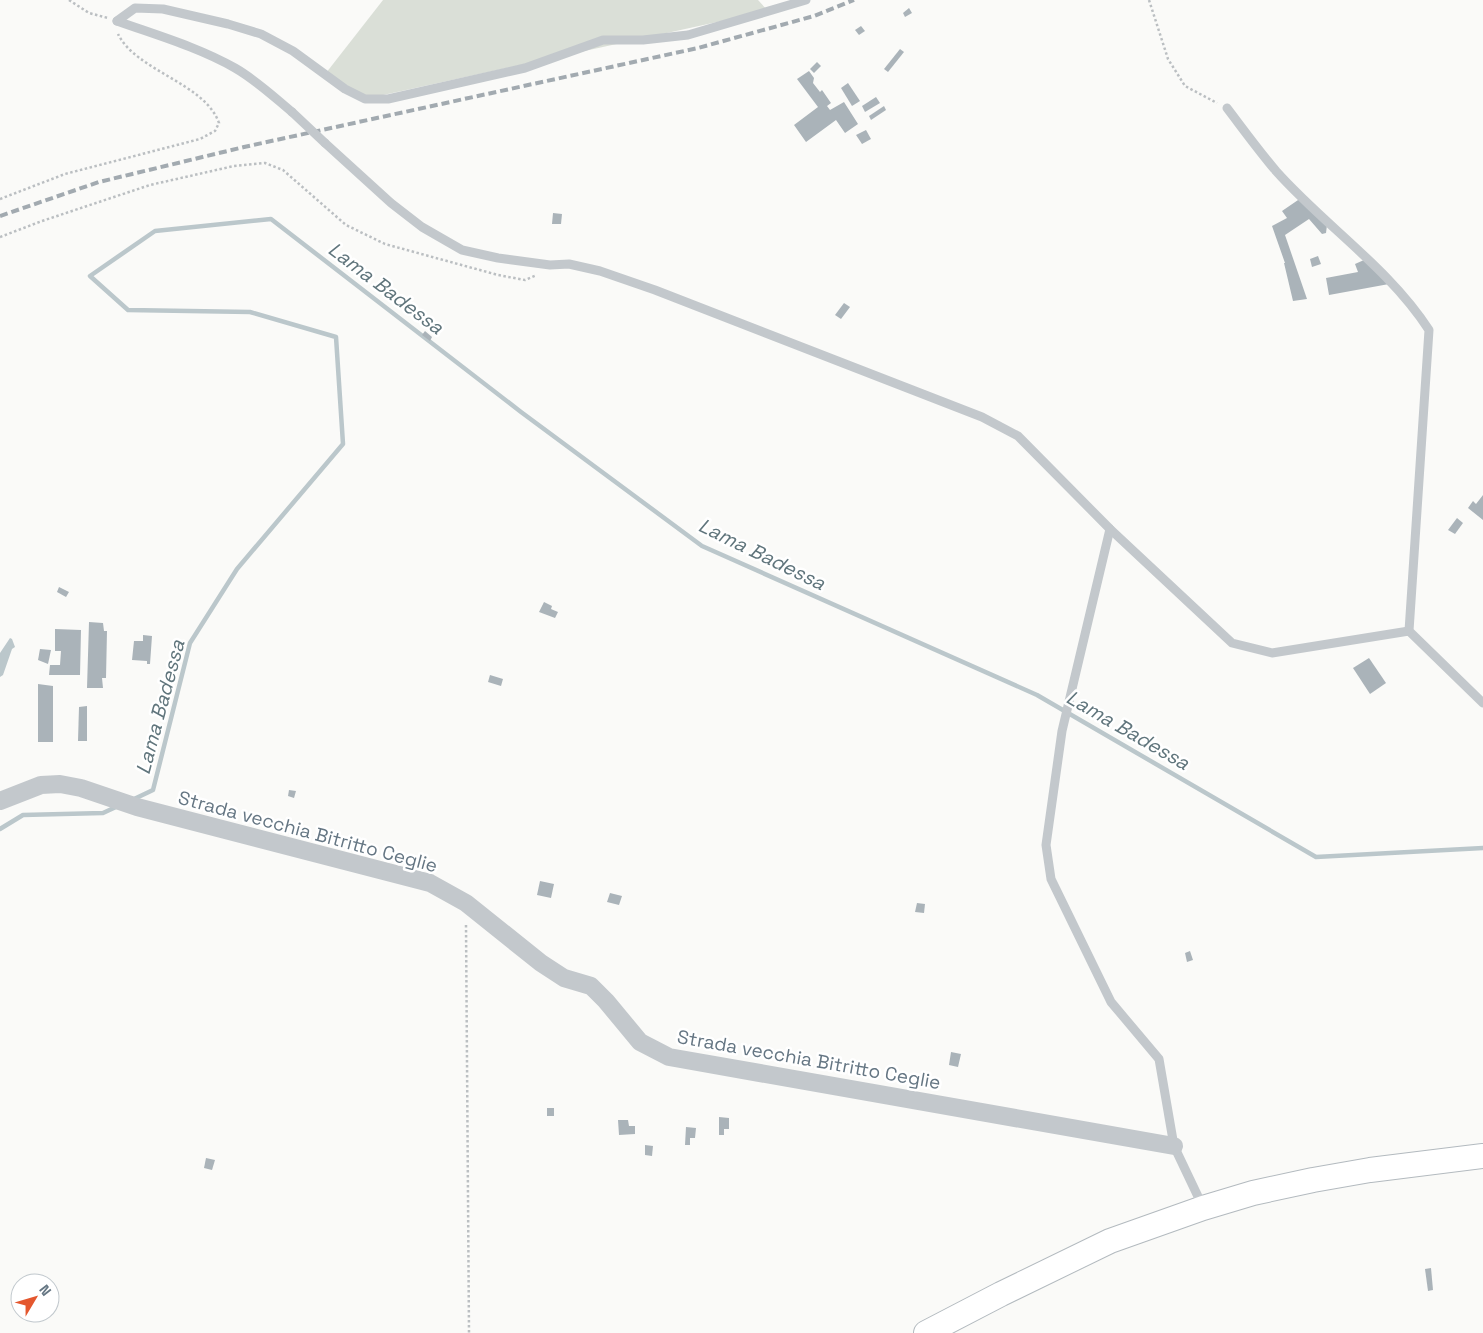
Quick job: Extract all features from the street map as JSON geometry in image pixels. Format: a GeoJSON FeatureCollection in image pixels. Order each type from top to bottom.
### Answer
{"type":"FeatureCollection","features":[{"type":"Feature","properties":{"kind":"main road"},"geometry":{"type":"LineString","coordinates":[[926,1333],[1110,1241],[1203,1208],[1253,1193],[1313,1180],[1370,1170],[1483,1156]]}},
{"type":"Feature","properties":{"kind":"street","name":"Strada vecchia Bitritto Ceglie"},"geometry":{"type":"LineString","coordinates":[[0,801],[42,785],[60,784],[81,788],[137,807],[430,883],[466,902],[542,963],[564,978],[591,986],[640,1042],[669,1057],[1174,1146]]}},
{"type":"Feature","properties":{"kind":"lane"},"geometry":{"type":"LineString","coordinates":[[118,21],[135,8],[163,9],[244,29],[261,34],[293,51],[345,89],[358,96],[365,99],[388,99],[525,68],[603,40],[643,40],[688,35],[806,0]]}},
{"type":"Feature","properties":{"kind":"lane"},"geometry":{"type":"LineString","coordinates":[[118,21],[206,54],[235,68],[292,112],[391,203],[422,227],[462,250],[498,258],[550,265],[569,264],[600,270],[982,417],[1018,436],[1110,528],[1232,643],[1272,653],[1409,631]]}},
{"type":"Feature","properties":{"kind":"lane"},"geometry":{"type":"LineString","coordinates":[[1227,108],[1277,171],[1394,286],[1420,316],[1429,330],[1409,631],[1483,703]]}},
{"type":"Feature","properties":{"kind":"lane"},"geometry":{"type":"LineString","coordinates":[[1110,528],[1062,731],[1046,846],[1051,879],[1111,1002],[1159,1060],[1174,1146],[1203,1208]]}},
{"type":"Feature","properties":{"kind":"path"},"geometry":{"type":"LineString","coordinates":[[0,199],[65,174],[200,139],[216,131],[219,122],[216,113],[202,99],[128,48],[118,35],[118,21],[89,13],[69,0]]}},
{"type":"Feature","properties":{"kind":"path"},"geometry":{"type":"LineString","coordinates":[[1149,0],[1168,59],[1185,86],[1227,108]]}},
{"type":"Feature","properties":{"kind":"path"},"geometry":{"type":"LineString","coordinates":[[0,237],[150,185],[234,166],[265,163],[284,170],[346,226],[385,244],[498,275],[525,280],[550,265]]}},
{"type":"Feature","properties":{"kind":"path"},"geometry":{"type":"LineString","coordinates":[[466,902],[469,1333]]}},
{"type":"Feature","properties":{"kind":"shaded area"},"geometry":{"type":"Polygon","coordinates":[[[383,0],[758,0],[768,11],[365,99],[326,73],[383,0]]]}},
{"type":"Feature","properties":{"kind":"shaded area"},"geometry":{"type":"Polygon","coordinates":[[[10,638],[15,647],[12,649],[3,675],[0,677],[0,653],[10,638]]]}},
{"type":"Feature","properties":{"kind":"building"},"geometry":{"type":"Polygon","coordinates":[[[909,8],[912,13],[905,17],[903,13],[909,8]]]}},
{"type":"Feature","properties":{"kind":"building"},"geometry":{"type":"Polygon","coordinates":[[[861,26],[865,31],[859,35],[855,30],[861,26]]]}},
{"type":"Feature","properties":{"kind":"building"},"geometry":{"type":"Polygon","coordinates":[[[900,49],[904,52],[888,72],[884,69],[900,49]]]}},
{"type":"Feature","properties":{"kind":"building"},"geometry":{"type":"Polygon","coordinates":[[[817,62],[821,66],[814,73],[810,69],[817,62]]]}},
{"type":"Feature","properties":{"kind":"building"},"geometry":{"type":"Polygon","coordinates":[[[809,71],[814,78],[813,83],[820,92],[822,90],[831,103],[827,106],[830,110],[844,102],[858,124],[845,133],[836,120],[806,142],[794,125],[818,107],[797,79],[809,71]]]}},
{"type":"Feature","properties":{"kind":"building"},"geometry":{"type":"Polygon","coordinates":[[[848,83],[860,101],[852,106],[841,88],[848,83]]]}},
{"type":"Feature","properties":{"kind":"building"},"geometry":{"type":"Polygon","coordinates":[[[876,97],[880,103],[865,112],[862,106],[876,97]]]}},
{"type":"Feature","properties":{"kind":"building"},"geometry":{"type":"Polygon","coordinates":[[[884,106],[886,110],[871,120],[869,116],[884,106]]]}},
{"type":"Feature","properties":{"kind":"building"},"geometry":{"type":"Polygon","coordinates":[[[866,130],[871,139],[862,144],[856,135],[866,130]]]}},
{"type":"Feature","properties":{"kind":"building"},"geometry":{"type":"Polygon","coordinates":[[[1301,198],[1327,225],[1326,233],[1322,234],[1309,219],[1285,235],[1307,299],[1293,301],[1285,263],[1272,226],[1287,218],[1282,211],[1301,198]]]}},
{"type":"Feature","properties":{"kind":"building"},"geometry":{"type":"Polygon","coordinates":[[[553,213],[562,214],[561,224],[552,224],[553,213]]]}},
{"type":"Feature","properties":{"kind":"building"},"geometry":{"type":"Polygon","coordinates":[[[1318,256],[1321,264],[1312,267],[1310,259],[1318,256]]]}},
{"type":"Feature","properties":{"kind":"building"},"geometry":{"type":"Polygon","coordinates":[[[1364,260],[1389,284],[1329,295],[1326,278],[1358,272],[1355,264],[1364,260]]]}},
{"type":"Feature","properties":{"kind":"building"},"geometry":{"type":"Polygon","coordinates":[[[844,303],[850,307],[841,319],[835,315],[844,303]]]}},
{"type":"Feature","properties":{"kind":"building"},"geometry":{"type":"Polygon","coordinates":[[[425,331],[432,337],[430,341],[422,335],[425,331]]]}},
{"type":"Feature","properties":{"kind":"building"},"geometry":{"type":"Polygon","coordinates":[[[1483,495],[1483,520],[1468,508],[1473,501],[1476,504],[1483,495]]]}},
{"type":"Feature","properties":{"kind":"building"},"geometry":{"type":"Polygon","coordinates":[[[1457,518],[1463,523],[1455,534],[1448,530],[1457,518]]]}},
{"type":"Feature","properties":{"kind":"building"},"geometry":{"type":"Polygon","coordinates":[[[59,587],[69,592],[66,597],[57,592],[59,587]]]}},
{"type":"Feature","properties":{"kind":"building"},"geometry":{"type":"Polygon","coordinates":[[[544,602],[552,606],[551,609],[558,612],[555,618],[539,612],[544,602]]]}},
{"type":"Feature","properties":{"kind":"building"},"geometry":{"type":"Polygon","coordinates":[[[89,622],[103,623],[104,631],[107,631],[106,678],[102,678],[103,688],[87,688],[89,622]]]}},
{"type":"Feature","properties":{"kind":"building"},"geometry":{"type":"Polygon","coordinates":[[[55,629],[81,630],[80,675],[49,675],[50,665],[60,665],[61,651],[55,651],[55,629]]]}},
{"type":"Feature","properties":{"kind":"building"},"geometry":{"type":"Polygon","coordinates":[[[143,635],[152,636],[150,664],[147,664],[147,661],[132,660],[134,641],[143,641],[143,635]]]}},
{"type":"Feature","properties":{"kind":"building"},"geometry":{"type":"Polygon","coordinates":[[[40,649],[51,650],[48,664],[38,660],[40,649]]]}},
{"type":"Feature","properties":{"kind":"building"},"geometry":{"type":"Polygon","coordinates":[[[1369,658],[1386,683],[1370,694],[1353,668],[1369,658]]]}},
{"type":"Feature","properties":{"kind":"building"},"geometry":{"type":"Polygon","coordinates":[[[490,675],[503,679],[501,686],[488,682],[490,675]]]}},
{"type":"Feature","properties":{"kind":"building"},"geometry":{"type":"Polygon","coordinates":[[[38,684],[53,686],[53,742],[38,742],[38,684]]]}},
{"type":"Feature","properties":{"kind":"building"},"geometry":{"type":"Polygon","coordinates":[[[87,706],[87,741],[78,741],[79,707],[87,706]]]}},
{"type":"Feature","properties":{"kind":"building"},"geometry":{"type":"Polygon","coordinates":[[[289,790],[296,791],[294,798],[288,796],[289,790]]]}},
{"type":"Feature","properties":{"kind":"building"},"geometry":{"type":"Polygon","coordinates":[[[540,881],[554,884],[551,898],[537,895],[540,881]]]}},
{"type":"Feature","properties":{"kind":"building"},"geometry":{"type":"Polygon","coordinates":[[[610,893],[622,896],[619,905],[607,902],[610,893]]]}},
{"type":"Feature","properties":{"kind":"building"},"geometry":{"type":"Polygon","coordinates":[[[917,903],[925,904],[924,913],[915,912],[917,903]]]}},
{"type":"Feature","properties":{"kind":"building"},"geometry":{"type":"Polygon","coordinates":[[[1190,951],[1193,960],[1187,962],[1185,953],[1190,951]]]}},
{"type":"Feature","properties":{"kind":"building"},"geometry":{"type":"Polygon","coordinates":[[[951,1052],[961,1054],[958,1067],[949,1065],[951,1052]]]}},
{"type":"Feature","properties":{"kind":"building"},"geometry":{"type":"Polygon","coordinates":[[[547,1108],[554,1108],[554,1116],[547,1116],[547,1108]]]}},
{"type":"Feature","properties":{"kind":"building"},"geometry":{"type":"Polygon","coordinates":[[[719,1117],[729,1118],[729,1129],[724,1129],[724,1135],[719,1135],[719,1117]]]}},
{"type":"Feature","properties":{"kind":"building"},"geometry":{"type":"Polygon","coordinates":[[[618,1120],[628,1120],[629,1126],[635,1126],[635,1134],[619,1135],[618,1120]]]}},
{"type":"Feature","properties":{"kind":"building"},"geometry":{"type":"Polygon","coordinates":[[[686,1127],[696,1128],[695,1138],[690,1138],[690,1145],[685,1145],[686,1127]]]}},
{"type":"Feature","properties":{"kind":"building"},"geometry":{"type":"Polygon","coordinates":[[[645,1145],[653,1146],[652,1156],[645,1155],[645,1145]]]}},
{"type":"Feature","properties":{"kind":"building"},"geometry":{"type":"Polygon","coordinates":[[[206,1158],[215,1160],[212,1170],[204,1168],[206,1158]]]}},
{"type":"Feature","properties":{"kind":"building"},"geometry":{"type":"Polygon","coordinates":[[[1431,1268],[1433,1290],[1428,1291],[1425,1269],[1431,1268]]]}},
{"type":"Feature","properties":{"kind":"waterway","name":"Lama Badessa"},"geometry":{"type":"LineString","coordinates":[[132,800],[153,790],[190,643],[237,569],[343,444],[336,337],[250,312],[128,310],[90,276],[155,231],[271,219],[521,412],[702,546],[1037,695],[1316,857],[1483,848]]}},
{"type":"Feature","properties":{"kind":"waterway","name":"Lama Badessa"},"geometry":{"type":"LineString","coordinates":[[0,829],[23,815],[103,813],[118,806]]}},
{"type":"Feature","properties":{"kind":"railway"},"geometry":{"type":"LineString","coordinates":[[0,216],[99,182],[244,147],[698,48],[814,16],[854,0]]}}]}
